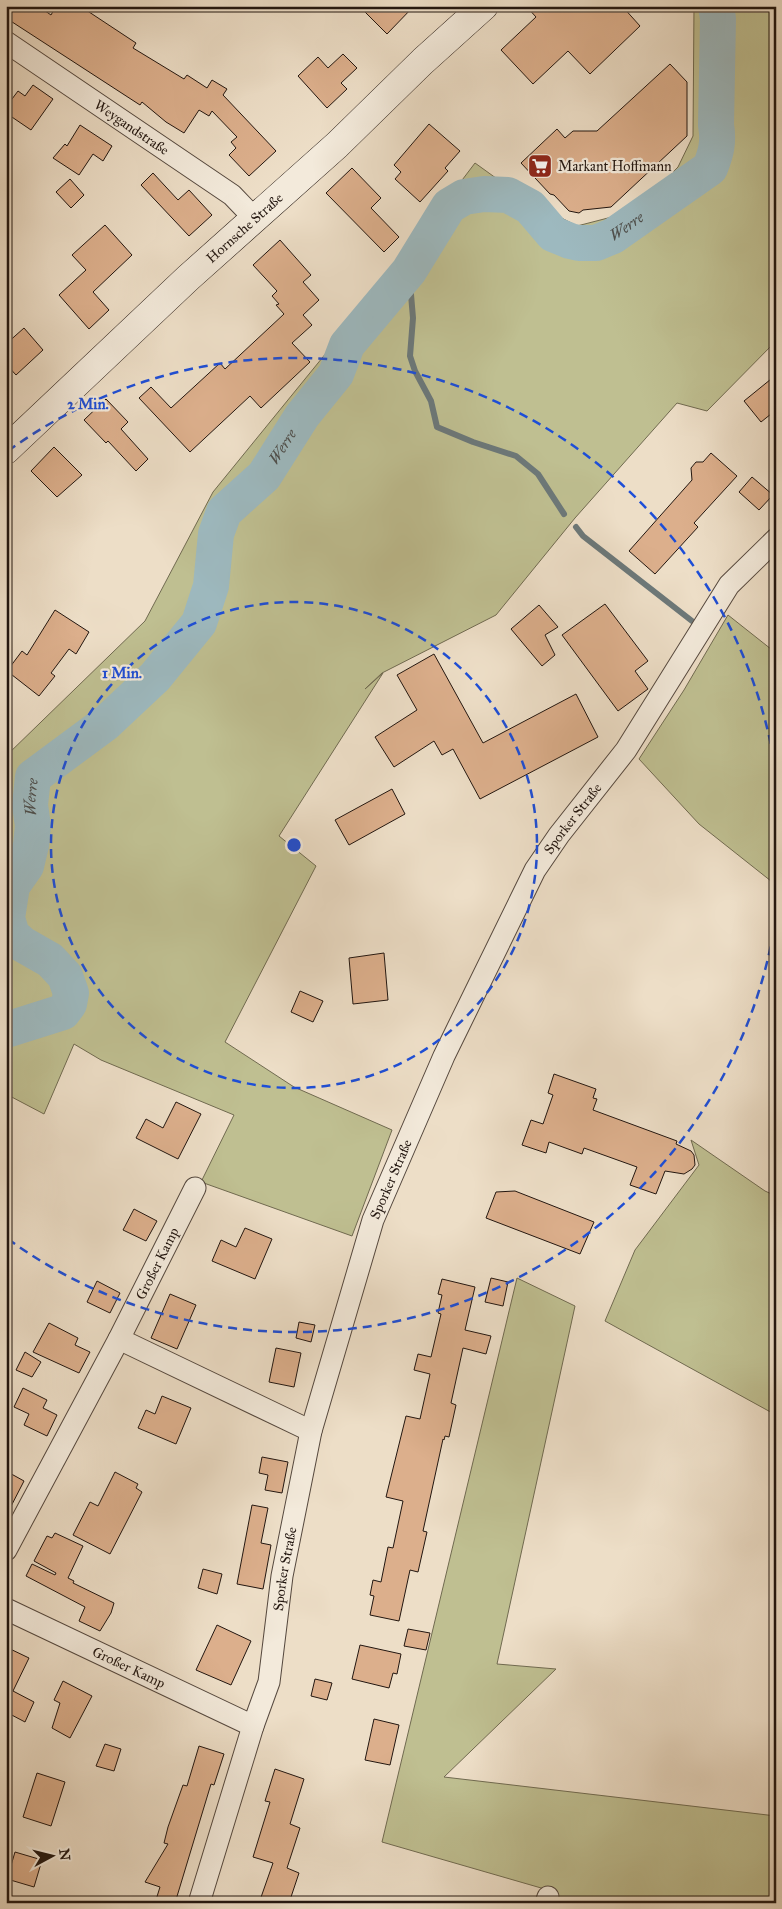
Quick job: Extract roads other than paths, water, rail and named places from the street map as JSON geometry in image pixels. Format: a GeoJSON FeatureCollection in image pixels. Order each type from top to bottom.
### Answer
{"type":"FeatureCollection","features":[{"type":"Feature","properties":{"kind":"main road","name":"Hornsche Straße"},"geometry":{"type":"LineString","coordinates":[[6,450],[188,278],[346,136],[423,60],[484,6]]}},
{"type":"Feature","properties":{"kind":"street","name":"Weygandstraße"},"geometry":{"type":"LineString","coordinates":[[6,42],[232,195],[255,219]]}},
{"type":"Feature","properties":{"kind":"street","name":"Sporker Straße"},"geometry":{"type":"LineString","coordinates":[[199,1903],[253,1726],[269,1682],[282,1576],[311,1431],[373,1220],[444,1056],[535,870],[559,835],[626,750],[729,585],[776,539]]}},
{"type":"Feature","properties":{"kind":"street","name":"Großer Kamp"},"geometry":{"type":"LineString","coordinates":[[6,1550],[119,1340],[195,1188]]}},
{"type":"Feature","properties":{"kind":"street"},"geometry":{"type":"LineString","coordinates":[[119,1340],[311,1431]]}},
{"type":"Feature","properties":{"kind":"street","name":"Großer Kamp"},"geometry":{"type":"LineString","coordinates":[[6,1609],[253,1726]]}},
{"type":"Feature","properties":{"kind":"waterway","name":"Werre"},"geometry":{"type":"LineString","coordinates":[[6,1030],[63,1012],[69,1004],[71,993],[65,976],[50,960],[22,944],[12,935],[7,918],[12,886],[26,866],[31,845],[33,826],[30,805],[33,777],[106,723],[155,677],[199,623],[211,586],[216,534],[224,512],[264,476],[302,416],[336,374],[347,345],[409,271],[449,206],[464,197],[484,194],[508,195],[530,207],[553,234],[579,243],[596,243],[613,236],[710,168],[717,142],[718,19],[716,6]]}},
{"type":"Feature","properties":{"kind":"waterway"},"geometry":{"type":"LineString","coordinates":[[409,271],[413,318],[410,356],[415,371],[431,401],[437,427],[473,442],[516,456],[538,474],[564,514]]}},
{"type":"Feature","properties":{"kind":"waterway"},"geometry":{"type":"LineString","coordinates":[[576,527],[583,536],[692,621]]}},
{"type":"Feature","properties":{"kind":"place","name":"Markant Hoffmann"},"geometry":{"type":"Point","coordinates":[540,166]}}]}
